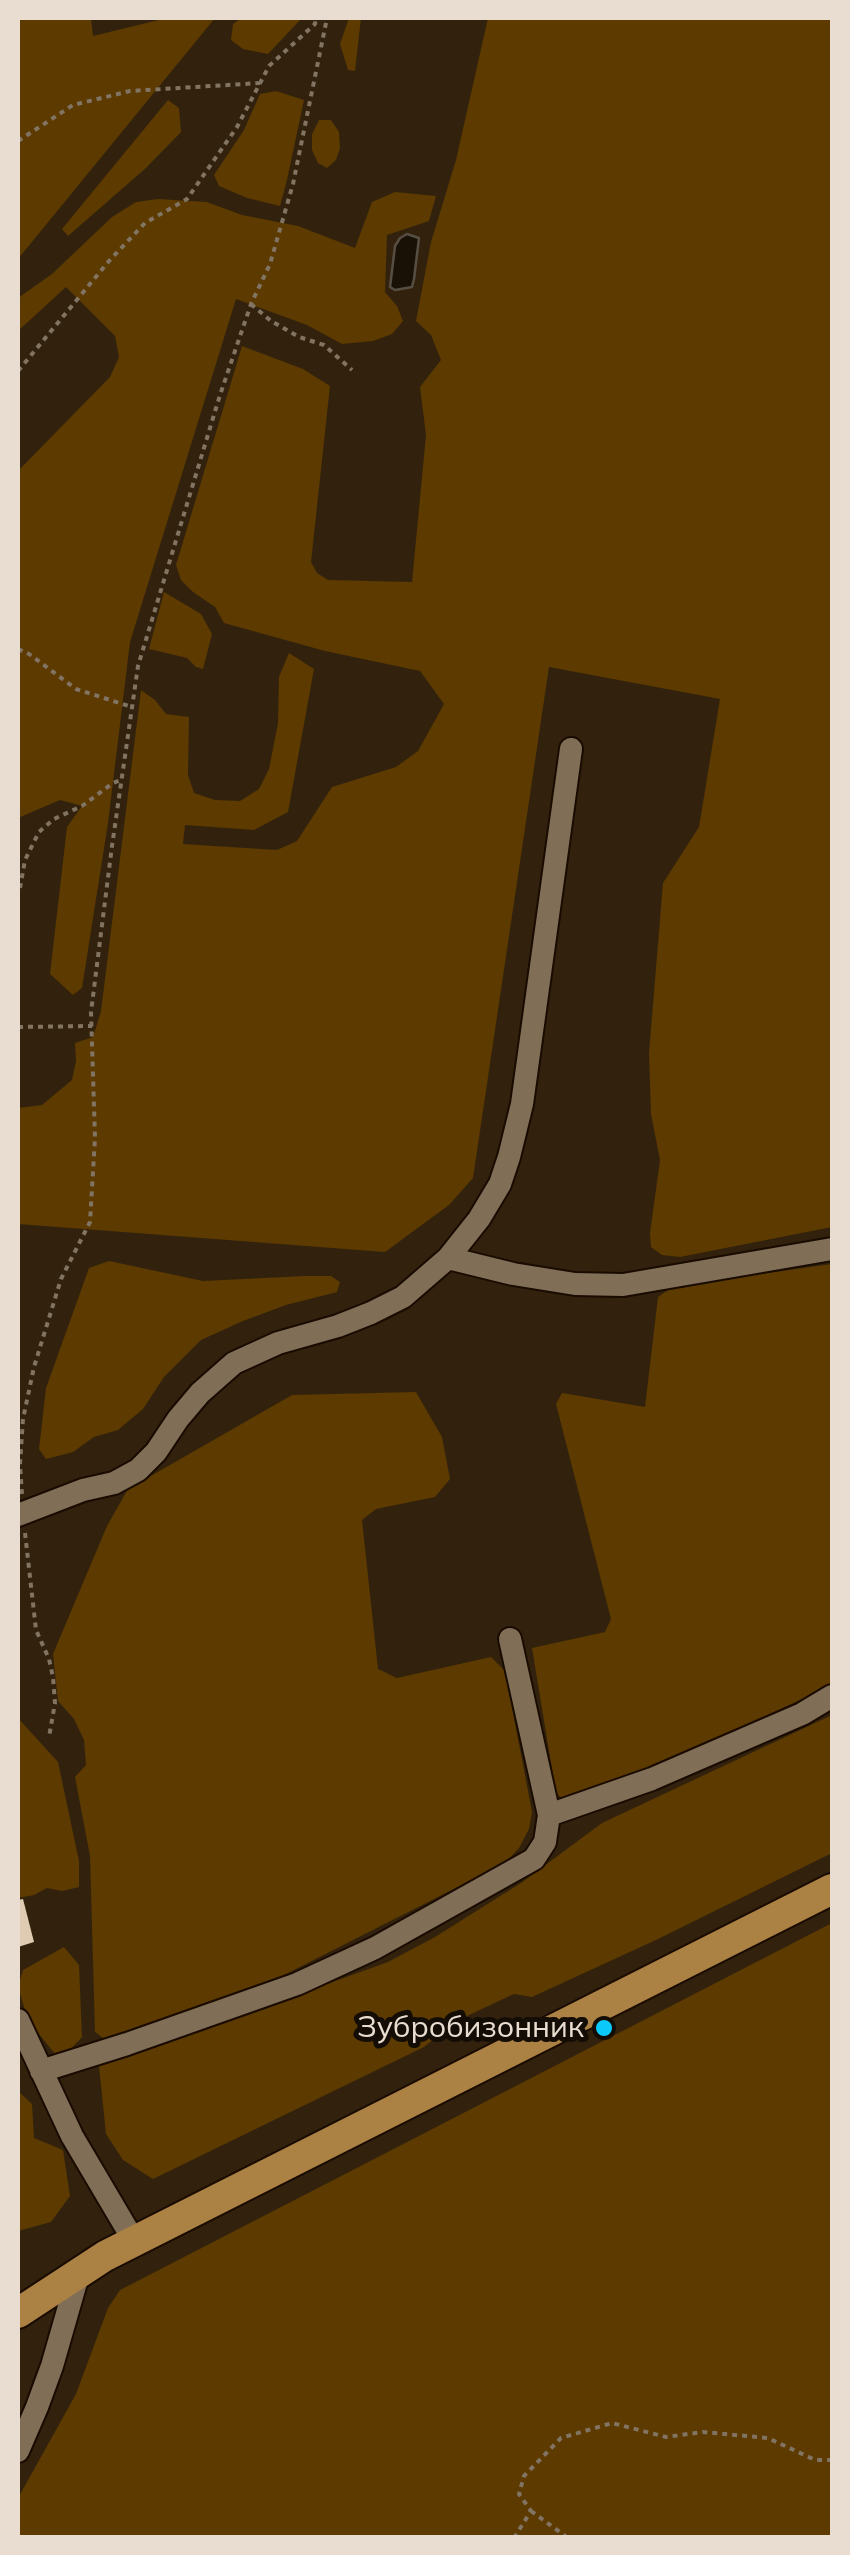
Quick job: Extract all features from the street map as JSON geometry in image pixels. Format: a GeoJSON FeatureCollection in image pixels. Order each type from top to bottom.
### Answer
{"type":"FeatureCollection","features":[{"type":"Feature","properties":{"kind":"main road"},"geometry":{"type":"LineString","coordinates":[[18,2313],[134,2241],[832,1889]]}},
{"type":"Feature","properties":{"kind":"street"},"geometry":{"type":"LineString","coordinates":[[20,1513],[114,1483],[138,1470],[200,1393],[234,1364],[278,1343],[371,1314],[403,1297],[448,1258],[479,1219],[500,1184],[522,1104],[571,748]]}},
{"type":"Feature","properties":{"kind":"street"},"geometry":{"type":"LineString","coordinates":[[448,1258],[576,1284],[623,1285],[832,1249]]}},
{"type":"Feature","properties":{"kind":"street"},"geometry":{"type":"LineString","coordinates":[[41,2071],[298,1984],[375,1948],[534,1859],[545,1842],[549,1815],[510,1639]]}},
{"type":"Feature","properties":{"kind":"street"},"geometry":{"type":"LineString","coordinates":[[549,1815],[652,1780],[802,1714],[832,1696]]}},
{"type":"Feature","properties":{"kind":"street"},"geometry":{"type":"LineString","coordinates":[[18,2020],[86,2163],[134,2241]]}},
{"type":"Feature","properties":{"kind":"street"},"geometry":{"type":"LineString","coordinates":[[18,2451],[52,2366],[79,2272]]}},
{"type":"Feature","properties":{"kind":"path"},"geometry":{"type":"LineString","coordinates":[[18,371],[108,261],[145,223],[187,199],[237,127],[269,66],[316,18]]}},
{"type":"Feature","properties":{"kind":"path"},"geometry":{"type":"LineString","coordinates":[[49,1737],[53,1678],[36,1630],[20,1513],[22,1434],[34,1367],[62,1279],[90,1222],[96,1138],[91,1012],[138,666],[251,304],[270,264],[293,184],[327,18]]}},
{"type":"Feature","properties":{"kind":"path"},"geometry":{"type":"LineString","coordinates":[[18,140],[73,105],[130,91],[260,83]]}},
{"type":"Feature","properties":{"kind":"path"},"geometry":{"type":"LineString","coordinates":[[251,304],[271,321],[324,345],[352,370]]}},
{"type":"Feature","properties":{"kind":"path"},"geometry":{"type":"LineString","coordinates":[[18,649],[76,690],[132,707]]}},
{"type":"Feature","properties":{"kind":"path"},"geometry":{"type":"LineString","coordinates":[[20,888],[25,860],[39,832],[121,780]]}},
{"type":"Feature","properties":{"kind":"path"},"geometry":{"type":"LineString","coordinates":[[18,1028],[92,1026]]}},
{"type":"Feature","properties":{"kind":"path"},"geometry":{"type":"LineString","coordinates":[[568,2538],[532,2511],[520,2494],[524,2476],[561,2438],[612,2423],[666,2437],[703,2432],[768,2438],[815,2460],[832,2460]]}},
{"type":"Feature","properties":{"kind":"path"},"geometry":{"type":"LineString","coordinates":[[514,2538],[532,2511]]}},
{"type":"Feature","properties":{"kind":"shaded area"},"geometry":{"type":"Polygon","coordinates":[[[18,18],[91,18],[93,36],[167,18],[215,18],[18,259],[18,18]]]}},
{"type":"Feature","properties":{"kind":"shaded area"},"geometry":{"type":"Polygon","coordinates":[[[241,18],[302,18],[268,54],[243,49],[231,40],[233,24],[241,18]]]}},
{"type":"Feature","properties":{"kind":"shaded area"},"geometry":{"type":"Polygon","coordinates":[[[349,18],[361,18],[355,71],[348,70],[340,44],[349,18]]]}},
{"type":"Feature","properties":{"kind":"shaded area"},"geometry":{"type":"Polygon","coordinates":[[[488,18],[832,18],[832,1227],[680,1257],[662,1255],[651,1247],[660,1160],[651,1114],[649,1053],[663,883],[699,827],[720,699],[549,667],[473,1178],[449,1205],[385,1252],[18,1224],[18,1108],[42,1105],[72,1080],[75,1043],[93,1037],[101,1011],[141,690],[166,714],[189,717],[188,775],[194,793],[215,800],[240,801],[259,789],[269,769],[278,723],[279,677],[289,653],[314,669],[288,812],[254,830],[185,825],[183,844],[277,850],[297,841],[332,787],[396,767],[418,751],[444,704],[420,671],[325,651],[224,623],[215,607],[181,580],[176,565],[242,346],[303,369],[330,386],[311,562],[317,573],[328,580],[412,582],[426,435],[420,387],[441,360],[431,335],[416,321],[431,242],[456,160],[488,18]]]}},
{"type":"Feature","properties":{"kind":"shaded area"},"geometry":{"type":"Polygon","coordinates":[[[276,91],[304,100],[280,206],[219,186],[214,175],[244,130],[260,94],[276,91]]]}},
{"type":"Feature","properties":{"kind":"shaded area"},"geometry":{"type":"Polygon","coordinates":[[[168,100],[179,108],[181,132],[68,236],[62,229],[168,100]]]}},
{"type":"Feature","properties":{"kind":"shaded area"},"geometry":{"type":"Polygon","coordinates":[[[319,120],[331,120],[339,132],[336,160],[327,168],[318,163],[312,150],[312,134],[319,120]]]}},
{"type":"Feature","properties":{"kind":"shaded area"},"geometry":{"type":"Polygon","coordinates":[[[395,192],[436,196],[429,221],[387,235],[385,292],[403,321],[392,334],[373,341],[342,344],[307,325],[236,299],[130,642],[108,823],[82,988],[73,995],[50,974],[67,827],[82,806],[60,800],[18,818],[18,471],[110,377],[119,357],[115,336],[66,287],[18,331],[18,298],[52,274],[112,217],[136,202],[207,202],[242,215],[298,226],[355,248],[372,202],[395,192]]]}},
{"type":"Feature","properties":{"kind":"shaded area"},"geometry":{"type":"Polygon","coordinates":[[[407,234],[419,238],[414,279],[412,287],[395,290],[390,287],[395,246],[407,234]]]}},
{"type":"Feature","properties":{"kind":"shaded area"},"geometry":{"type":"Polygon","coordinates":[[[164,592],[201,614],[212,634],[203,669],[187,658],[149,649],[164,592]]]}},
{"type":"Feature","properties":{"kind":"shaded area"},"geometry":{"type":"Polygon","coordinates":[[[109,1261],[203,1281],[331,1276],[340,1282],[337,1292],[286,1305],[201,1340],[164,1377],[143,1409],[118,1430],[94,1437],[73,1452],[46,1459],[39,1449],[46,1388],[89,1268],[109,1261]]]}},
{"type":"Feature","properties":{"kind":"shaded area"},"geometry":{"type":"Polygon","coordinates":[[[832,1264],[832,1685],[652,1769],[564,1800],[556,1793],[532,1648],[605,1632],[611,1619],[556,1404],[562,1393],[645,1407],[658,1297],[674,1286],[832,1264]]]}},
{"type":"Feature","properties":{"kind":"shaded area"},"geometry":{"type":"Polygon","coordinates":[[[416,1392],[442,1437],[450,1479],[435,1497],[376,1509],[362,1520],[378,1669],[397,1678],[491,1657],[505,1671],[532,1812],[529,1829],[505,1863],[282,1976],[107,2041],[95,2032],[90,1856],[75,1777],[86,1765],[84,1740],[74,1719],[58,1701],[53,1654],[107,1526],[128,1489],[292,1395],[416,1392]]]}},
{"type":"Feature","properties":{"kind":"shaded area"},"geometry":{"type":"Polygon","coordinates":[[[832,1715],[832,1853],[532,1997],[514,1994],[454,2022],[440,2029],[424,2047],[153,2179],[123,2160],[106,2134],[99,2066],[388,1962],[521,1883],[602,1823],[832,1715]]]}},
{"type":"Feature","properties":{"kind":"shaded area"},"geometry":{"type":"Polygon","coordinates":[[[18,1718],[58,1762],[79,1861],[79,1887],[62,1891],[47,1888],[18,1898],[18,1718]]]}},
{"type":"Feature","properties":{"kind":"shaded area"},"geometry":{"type":"Polygon","coordinates":[[[832,1923],[832,2537],[18,2537],[18,2498],[76,2394],[108,2308],[120,2290],[832,1923]]]}},
{"type":"Feature","properties":{"kind":"shaded area"},"geometry":{"type":"Polygon","coordinates":[[[64,1947],[79,1965],[82,2037],[68,2052],[55,2054],[28,2020],[18,1987],[23,1970],[64,1947]]]}},
{"type":"Feature","properties":{"kind":"shaded area"},"geometry":{"type":"Polygon","coordinates":[[[18,2091],[32,2104],[34,2138],[63,2150],[70,2196],[51,2222],[18,2231],[18,2091]]]}},
{"type":"Feature","properties":{"kind":"building"},"geometry":{"type":"Polygon","coordinates":[[[23,1899],[34,1942],[18,1947],[18,1900],[23,1899]]]}},
{"type":"Feature","properties":{"kind":"place","name":"Зубробизонник"},"geometry":{"type":"Point","coordinates":[604,2028]}}]}
